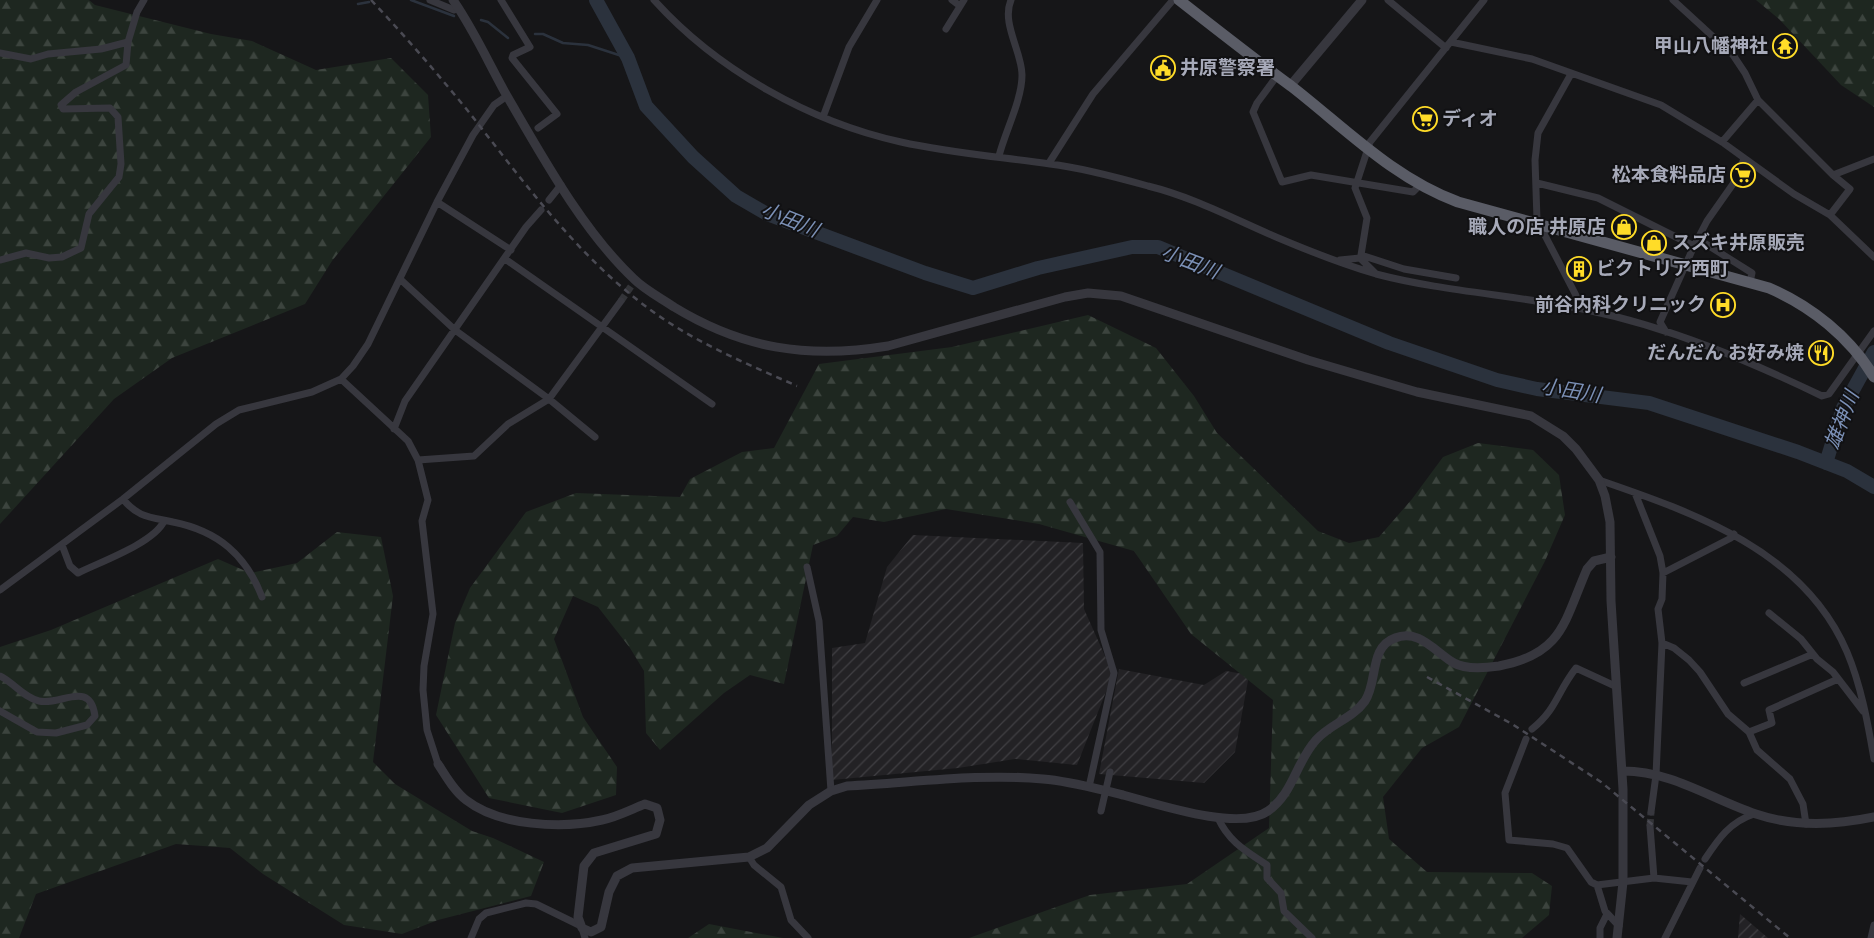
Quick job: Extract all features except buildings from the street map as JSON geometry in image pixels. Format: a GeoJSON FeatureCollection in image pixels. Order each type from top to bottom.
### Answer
{"type":"FeatureCollection","features":[{"type":"Feature","properties":{"kind":"highway"},"geometry":{"type":"LineString","coordinates":[[1179,0],[1290,86],[1368,150],[1419,186],[1458,202],[1750,282],[1783,294],[1811,310],[1834,329],[1858,354],[1873,376]]}},
{"type":"Feature","properties":{"kind":"street"},"geometry":{"type":"LineString","coordinates":[[0,260],[26,253],[49,258],[62,257],[80,248],[89,214],[119,177],[121,164],[118,117],[110,108],[64,109],[61,105],[76,92],[124,68],[128,60],[128,42],[137,12],[144,0]]}},
{"type":"Feature","properties":{"kind":"street"},"geometry":{"type":"LineString","coordinates":[[430,0],[454,10],[459,8]]}},
{"type":"Feature","properties":{"kind":"street"},"geometry":{"type":"LineString","coordinates":[[453,0],[507,96],[561,185],[596,238],[633,282],[705,326],[743,340],[782,349],[824,352],[858,351],[888,346],[1065,296],[1088,293],[1121,296],[1308,360],[1417,392],[1530,416],[1563,436],[1576,449],[1599,480],[1605,496],[1610,522],[1615,686],[1622,771],[1623,882],[1617,938]]}},
{"type":"Feature","properties":{"kind":"street"},"geometry":{"type":"LineString","coordinates":[[501,0],[530,47],[512,58],[557,114],[538,128]]}},
{"type":"Feature","properties":{"kind":"street"},"geometry":{"type":"LineString","coordinates":[[654,0],[686,31],[725,62],[751,79],[823,117],[870,134],[946,151],[1049,163],[1116,178],[1174,194],[1337,261],[1376,273],[1449,289],[1583,309],[1666,332],[1731,355],[1826,396],[1874,331]]}},
{"type":"Feature","properties":{"kind":"street"},"geometry":{"type":"LineString","coordinates":[[823,117],[849,47],[877,0]]}},
{"type":"Feature","properties":{"kind":"street"},"geometry":{"type":"LineString","coordinates":[[946,29],[962,3],[952,0]]}},
{"type":"Feature","properties":{"kind":"street"},"geometry":{"type":"LineString","coordinates":[[999,156],[1022,82],[1022,66],[1009,13],[1011,0]]}},
{"type":"Feature","properties":{"kind":"street"},"geometry":{"type":"LineString","coordinates":[[1049,163],[1093,94],[1173,0]]}},
{"type":"Feature","properties":{"kind":"street"},"geometry":{"type":"LineString","coordinates":[[1290,86],[1362,0]]}},
{"type":"Feature","properties":{"kind":"street"},"geometry":{"type":"LineString","coordinates":[[1388,0],[1449,44],[1532,59],[1661,105],[1722,142],[1794,194],[1830,215],[1874,257]]}},
{"type":"Feature","properties":{"kind":"street"},"geometry":{"type":"LineString","coordinates":[[1361,257],[1367,218],[1356,195],[1356,183],[1370,142],[1484,0]]}},
{"type":"Feature","properties":{"kind":"street"},"geometry":{"type":"LineString","coordinates":[[1673,0],[1733,55],[1745,73],[1758,100],[1833,175],[1850,188],[1830,215]]}},
{"type":"Feature","properties":{"kind":"street"},"geometry":{"type":"LineString","coordinates":[[0,53],[31,59],[48,54],[101,49],[128,42]]}},
{"type":"Feature","properties":{"kind":"street"},"geometry":{"type":"LineString","coordinates":[[1571,74],[1538,133],[1535,160],[1537,220],[1583,309]]}},
{"type":"Feature","properties":{"kind":"street"},"geometry":{"type":"LineString","coordinates":[[1277,76],[1257,103],[1254,112],[1257,125],[1282,182],[1310,176],[1413,192],[1419,186]]}},
{"type":"Feature","properties":{"kind":"street"},"geometry":{"type":"LineString","coordinates":[[0,590],[123,499],[216,424],[239,410],[312,392],[341,379],[353,366],[368,344],[437,202],[473,135],[494,105],[507,96]]}},
{"type":"Feature","properties":{"kind":"street"},"geometry":{"type":"LineString","coordinates":[[1722,142],[1758,100]]}},
{"type":"Feature","properties":{"kind":"street"},"geometry":{"type":"LineString","coordinates":[[1666,332],[1660,322],[1696,242],[1732,184],[1744,159]]}},
{"type":"Feature","properties":{"kind":"street"},"geometry":{"type":"LineString","coordinates":[[1833,175],[1874,159]]}},
{"type":"Feature","properties":{"kind":"street"},"geometry":{"type":"LineString","coordinates":[[1537,183],[1598,198],[1696,242],[1752,273],[1750,282]]}},
{"type":"Feature","properties":{"kind":"street"},"geometry":{"type":"LineString","coordinates":[[549,200],[561,185]]}},
{"type":"Feature","properties":{"kind":"street"},"geometry":{"type":"LineString","coordinates":[[437,202],[511,250]]}},
{"type":"Feature","properties":{"kind":"street"},"geometry":{"type":"LineString","coordinates":[[394,429],[405,401],[541,210]]}},
{"type":"Feature","properties":{"kind":"street"},"geometry":{"type":"LineString","coordinates":[[1337,261],[1361,257],[1404,269],[1456,278]]}},
{"type":"Feature","properties":{"kind":"street"},"geometry":{"type":"LineString","coordinates":[[1361,257],[1376,273]]}},
{"type":"Feature","properties":{"kind":"street"},"geometry":{"type":"LineString","coordinates":[[505,259],[712,404]]}},
{"type":"Feature","properties":{"kind":"street"},"geometry":{"type":"LineString","coordinates":[[1432,273],[1449,289]]}},
{"type":"Feature","properties":{"kind":"street"},"geometry":{"type":"LineString","coordinates":[[400,279],[455,330],[549,399],[595,438]]}},
{"type":"Feature","properties":{"kind":"street"},"geometry":{"type":"LineString","coordinates":[[418,460],[474,456],[508,424],[549,399],[621,301]]}},
{"type":"Feature","properties":{"kind":"street"},"geometry":{"type":"LineString","coordinates":[[341,379],[408,441],[418,460],[428,500],[422,521],[432,614],[424,666],[423,690],[427,730],[438,764],[450,782],[466,800],[498,817],[554,825],[603,820],[646,804],[657,808],[660,820],[656,834],[594,853],[584,866],[578,908],[585,938]]}},
{"type":"Feature","properties":{"kind":"street"},"geometry":{"type":"LineString","coordinates":[[1599,480],[1636,493],[1734,534],[1789,573],[1824,613],[1847,652],[1865,712],[1874,759]]}},
{"type":"Feature","properties":{"kind":"street"},"geometry":{"type":"LineString","coordinates":[[1636,493],[1660,556],[1663,573],[1662,598],[1658,609],[1662,643],[1656,775],[1651,812]]}},
{"type":"Feature","properties":{"kind":"street"},"geometry":{"type":"LineString","coordinates":[[123,499],[137,514],[189,527],[226,544],[238,555],[250,571],[262,597]]}},
{"type":"Feature","properties":{"kind":"street"},"geometry":{"type":"LineString","coordinates":[[1070,502],[1100,552],[1101,630],[1114,673],[1089,787]]}},
{"type":"Feature","properties":{"kind":"street"},"geometry":{"type":"LineString","coordinates":[[62,545],[70,566],[78,573],[154,534],[164,521]]}},
{"type":"Feature","properties":{"kind":"street"},"geometry":{"type":"LineString","coordinates":[[1663,573],[1730,538],[1734,534]]}},
{"type":"Feature","properties":{"kind":"street"},"geometry":{"type":"LineString","coordinates":[[595,938],[601,927],[610,892],[617,876],[632,868],[749,857],[766,848],[809,805],[831,791],[847,786],[984,778],[1043,779],[1089,787],[1218,818],[1255,818],[1268,812],[1281,799],[1302,760],[1316,739],[1349,717],[1366,699],[1377,659],[1381,650],[1391,639],[1401,636],[1412,636],[1423,640],[1456,664],[1475,668],[1498,666],[1525,660],[1541,652],[1556,638],[1587,569],[1594,561],[1611,557]]}},
{"type":"Feature","properties":{"kind":"street"},"geometry":{"type":"LineString","coordinates":[[808,566],[819,621],[831,791]]}},
{"type":"Feature","properties":{"kind":"street"},"geometry":{"type":"LineString","coordinates":[[1769,613],[1801,639],[1813,654],[1838,678],[1865,712]]}},
{"type":"Feature","properties":{"kind":"street"},"geometry":{"type":"LineString","coordinates":[[1662,643],[1674,648],[1689,660],[1700,672],[1728,714],[1750,732],[1757,750],[1790,779],[1797,788],[1803,804],[1806,824]]}},
{"type":"Feature","properties":{"kind":"street"},"geometry":{"type":"LineString","coordinates":[[1744,683],[1813,654]]}},
{"type":"Feature","properties":{"kind":"street"},"geometry":{"type":"LineString","coordinates":[[1532,729],[1553,709],[1567,680],[1576,668],[1615,686]]}},
{"type":"Feature","properties":{"kind":"street"},"geometry":{"type":"LineString","coordinates":[[0,676],[11,682],[29,697],[39,701],[54,702],[77,696],[87,698],[94,704],[95,716],[87,725],[56,733],[37,732],[0,711]]}},
{"type":"Feature","properties":{"kind":"street"},"geometry":{"type":"LineString","coordinates":[[1750,732],[1772,723],[1769,710],[1838,678]]}},
{"type":"Feature","properties":{"kind":"street"},"geometry":{"type":"LineString","coordinates":[[1526,739],[1505,793],[1509,840],[1553,844],[1567,848],[1591,882],[1597,885],[1654,878],[1692,882]]}},
{"type":"Feature","properties":{"kind":"street"},"geometry":{"type":"LineString","coordinates":[[1622,771],[1656,775],[1698,788],[1754,814],[1806,824],[1836,823],[1874,817]]}},
{"type":"Feature","properties":{"kind":"street"},"geometry":{"type":"LineString","coordinates":[[1101,811],[1110,772]]}},
{"type":"Feature","properties":{"kind":"street"},"geometry":{"type":"LineString","coordinates":[[1705,859],[1731,825],[1754,814]]}},
{"type":"Feature","properties":{"kind":"street"},"geometry":{"type":"LineString","coordinates":[[1218,818],[1223,829],[1234,843],[1267,865],[1267,878],[1281,893],[1284,911],[1312,938]]}},
{"type":"Feature","properties":{"kind":"street"},"geometry":{"type":"LineString","coordinates":[[1650,826],[1654,878]]}},
{"type":"Feature","properties":{"kind":"street"},"geometry":{"type":"LineString","coordinates":[[749,857],[754,865],[781,887],[791,920],[808,938]]}},
{"type":"Feature","properties":{"kind":"street"},"geometry":{"type":"LineString","coordinates":[[1665,938],[1700,868]]}},
{"type":"Feature","properties":{"kind":"street"},"geometry":{"type":"LineString","coordinates":[[1597,885],[1607,914],[1619,926]]}},
{"type":"Feature","properties":{"kind":"street"},"geometry":{"type":"LineString","coordinates":[[471,938],[479,919],[486,913],[526,903],[536,904],[591,932],[601,927]]}},
{"type":"Feature","properties":{"kind":"street"},"geometry":{"type":"LineString","coordinates":[[1600,938],[1600,928],[1607,914]]}},
{"type":"Feature","properties":{"kind":"street"},"geometry":{"type":"LineString","coordinates":[[1871,938],[1874,925]]}},
{"type":"Feature","properties":{"kind":"shaded area"},"geometry":{"type":"Polygon","coordinates":[[[913,535],[1083,543],[1084,609],[1113,674],[1077,765],[1015,759],[958,768],[832,780],[832,648],[865,643],[887,567],[913,535]]]}},
{"type":"Feature","properties":{"kind":"shaded area"},"geometry":{"type":"Polygon","coordinates":[[[1119,669],[1204,685],[1226,671],[1249,675],[1235,752],[1204,783],[1099,774],[1119,669]]]}},
{"type":"Feature","properties":{"kind":"shaded area"},"geometry":{"type":"Polygon","coordinates":[[[1740,914],[1768,938],[1738,938],[1740,914]]]}},
{"type":"Feature","properties":{"kind":"green space"},"geometry":{"type":"Polygon","coordinates":[[[0,0],[89,0],[95,5],[211,34],[252,41],[316,70],[391,58],[428,95],[431,137],[332,261],[305,304],[172,358],[114,399],[0,524],[0,0]]]}},
{"type":"Feature","properties":{"kind":"green space"},"geometry":{"type":"Polygon","coordinates":[[[1756,0],[1874,0],[1874,107],[1841,85],[1779,19],[1756,0]]]}},
{"type":"Feature","properties":{"kind":"green space"},"geometry":{"type":"Polygon","coordinates":[[[1088,315],[1156,348],[1194,396],[1217,433],[1318,531],[1349,543],[1379,537],[1412,499],[1443,457],[1478,443],[1533,450],[1559,475],[1565,515],[1545,561],[1459,727],[1422,748],[1383,797],[1389,839],[1427,872],[1532,873],[1552,886],[1549,915],[1522,938],[969,938],[1090,895],[1187,884],[1269,828],[1273,700],[1191,634],[1134,551],[1039,524],[946,509],[884,522],[853,517],[837,536],[813,545],[784,684],[750,675],[724,693],[660,750],[646,733],[644,671],[630,648],[598,607],[573,596],[554,639],[583,717],[617,767],[616,795],[562,813],[489,798],[436,715],[455,623],[470,588],[526,512],[576,493],[680,497],[690,479],[742,452],[774,448],[819,364],[952,347],[1088,315]]]}},
{"type":"Feature","properties":{"kind":"green space"},"geometry":{"type":"Polygon","coordinates":[[[337,532],[381,537],[393,596],[373,762],[395,784],[472,831],[493,838],[544,862],[531,896],[438,920],[402,934],[344,925],[263,874],[230,848],[176,844],[36,894],[19,938],[0,938],[0,647],[51,630],[218,559],[250,573],[297,563],[337,532]]]}},
{"type":"Feature","properties":{"kind":"green space"},"geometry":{"type":"Polygon","coordinates":[[[709,924],[783,938],[688,938],[709,924]]]}},
{"type":"Feature","properties":{"kind":"waterway"},"geometry":{"type":"LineString","coordinates":[[411,0],[454,16]]}},
{"type":"Feature","properties":{"kind":"waterway","name":"小田川"},"geometry":{"type":"LineString","coordinates":[[596,0],[628,58],[646,106],[693,157],[736,196],[767,214],[925,273],[973,288],[1038,268],[1132,247],[1158,247],[1389,343],[1497,380],[1537,389],[1649,403],[1798,452],[1847,471],[1874,487]]}},
{"type":"Feature","properties":{"kind":"waterway"},"geometry":{"type":"LineString","coordinates":[[358,4],[369,2]]}},
{"type":"Feature","properties":{"kind":"waterway"},"geometry":{"type":"LineString","coordinates":[[481,20],[488,22],[508,38]]}},
{"type":"Feature","properties":{"kind":"waterway"},"geometry":{"type":"LineString","coordinates":[[535,34],[543,34],[563,43],[588,45],[628,58]]}},
{"type":"Feature","properties":{"kind":"waterway","name":"雄神川"},"geometry":{"type":"LineString","coordinates":[[1826,463],[1843,408],[1874,352]]}},
{"type":"Feature","properties":{"kind":"tunnel"},"geometry":{"type":"LineString","coordinates":[[621,301],[632,285]]}},
{"type":"Feature","properties":{"kind":"tunnel"},"geometry":{"type":"LineString","coordinates":[[1650,826],[1651,812]]}},
{"type":"Feature","properties":{"kind":"railway"},"geometry":{"type":"LineString","coordinates":[[371,0],[445,83],[559,224],[609,276],[636,299],[681,330],[730,356],[797,386]]}},
{"type":"Feature","properties":{"kind":"railway"},"geometry":{"type":"LineString","coordinates":[[1427,677],[1512,724],[1601,782],[1790,938]]}},
{"type":"Feature","properties":{"kind":"place","name":"甲山八幡神社"},"geometry":{"type":"Point","coordinates":[1785,46]}},
{"type":"Feature","properties":{"kind":"place","name":"井原警察署"},"geometry":{"type":"Point","coordinates":[1163,68]}},
{"type":"Feature","properties":{"kind":"place","name":"ディオ"},"geometry":{"type":"Point","coordinates":[1425,119]}},
{"type":"Feature","properties":{"kind":"place","name":"松本食料品店"},"geometry":{"type":"Point","coordinates":[1743,175]}},
{"type":"Feature","properties":{"kind":"place","name":"職人の店 井原店"},"geometry":{"type":"Point","coordinates":[1624,227]}},
{"type":"Feature","properties":{"kind":"place","name":"スズキ井原販売"},"geometry":{"type":"Point","coordinates":[1654,243]}},
{"type":"Feature","properties":{"kind":"place","name":"ビクトリア西町"},"geometry":{"type":"Point","coordinates":[1579,269]}},
{"type":"Feature","properties":{"kind":"place","name":"前谷内科クリニック"},"geometry":{"type":"Point","coordinates":[1723,305]}},
{"type":"Feature","properties":{"kind":"place","name":"だんだん お好み焼"},"geometry":{"type":"Point","coordinates":[1821,353]}}]}
